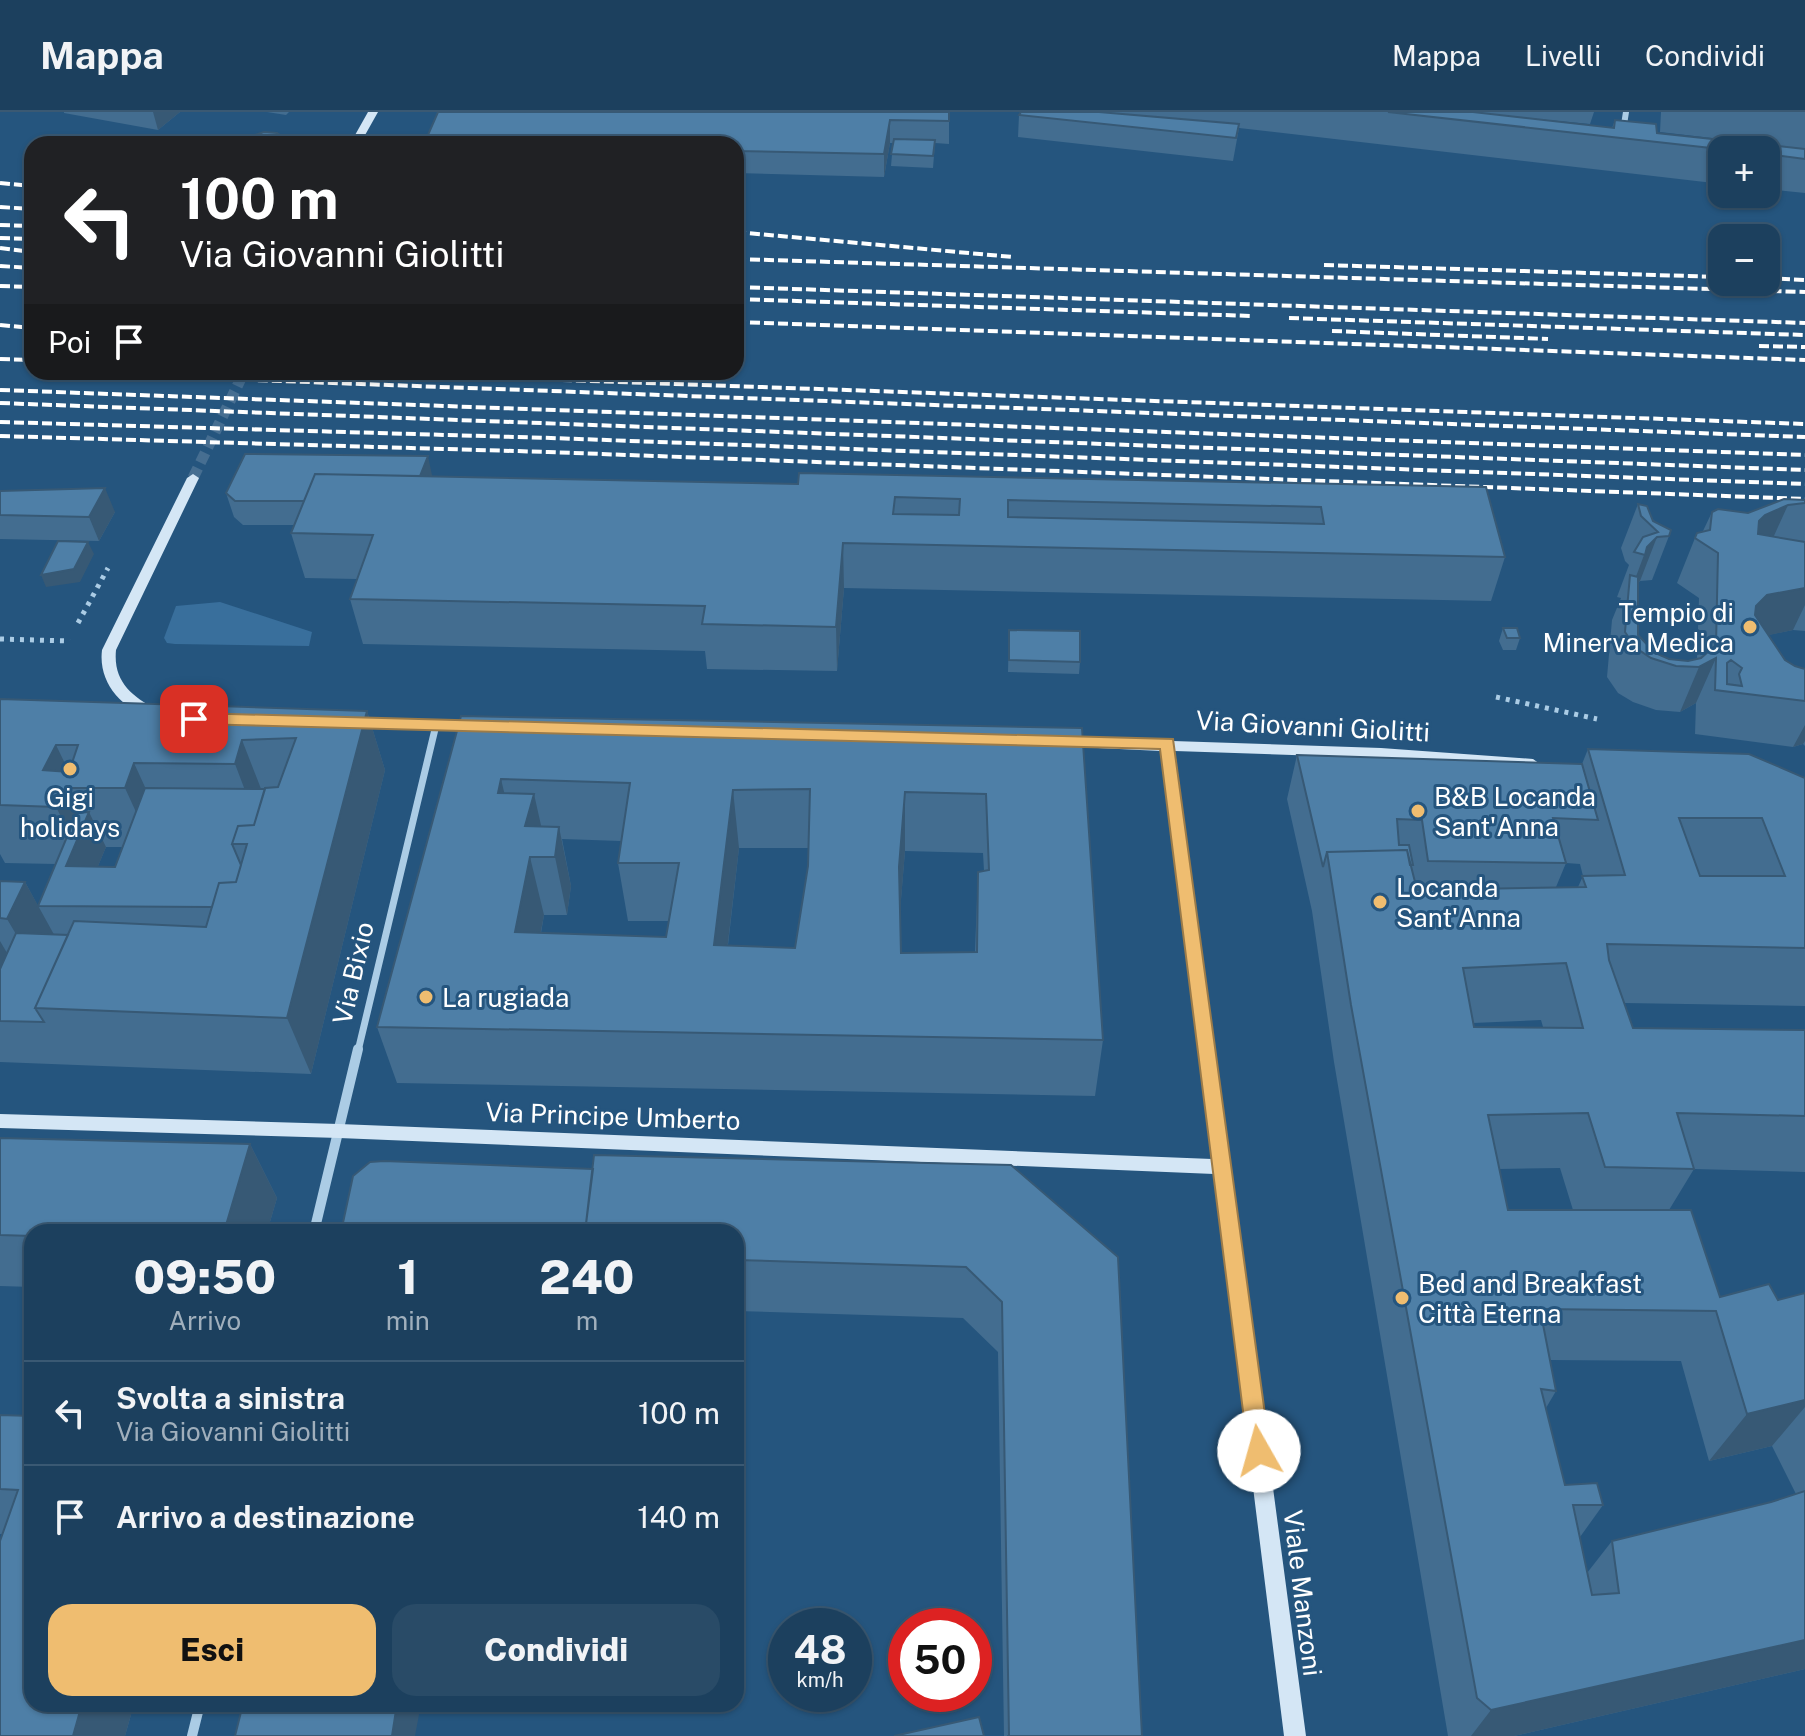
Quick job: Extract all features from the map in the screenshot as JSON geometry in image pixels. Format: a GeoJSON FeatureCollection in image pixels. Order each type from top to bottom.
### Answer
{"type":"FeatureCollection","features":[{"type":"Feature","properties":{"kind":"main road"},"geometry":{"type":"LineString","coordinates":[[359,136],[372,113]]}},
{"type":"Feature","properties":{"kind":"main road"},"geometry":{"type":"LineString","coordinates":[[163,720],[122,693],[114,684],[106,663],[109,650],[193,478]]}},
{"type":"Feature","properties":{"kind":"main road"},"geometry":{"type":"LineString","coordinates":[[330,722],[496,727]]}},
{"type":"Feature","properties":{"kind":"main road","name":"Via Giovanni Giolitti"},"geometry":{"type":"LineString","coordinates":[[1050,742],[1167,743],[1413,754],[1549,766]]}},
{"type":"Feature","properties":{"kind":"main road","name":"Viale Manzoni"},"geometry":{"type":"LineString","coordinates":[[1167,743],[1295,1736]]}},
{"type":"Feature","properties":{"kind":"main road","name":"Via Principe Umberto"},"geometry":{"type":"LineString","coordinates":[[0,1121],[339,1131],[1223,1167]]}},
{"type":"Feature","properties":{"kind":"street"},"geometry":{"type":"LineString","coordinates":[[1626,112],[1621,136],[1633,139]]}},
{"type":"Feature","properties":{"kind":"street"},"geometry":{"type":"LineString","coordinates":[[144,724],[163,720]]}},
{"type":"Feature","properties":{"kind":"street","name":"Via Bixio"},"geometry":{"type":"LineString","coordinates":[[316,1224],[436,725]]}},
{"type":"Feature","properties":{"kind":"street"},"geometry":{"type":"LineString","coordinates":[[192,1736],[198,1712]]}},
{"type":"Feature","properties":{"kind":"path"},"geometry":{"type":"LineString","coordinates":[[0,639],[70,641]]}},
{"type":"Feature","properties":{"kind":"path"},"geometry":{"type":"LineString","coordinates":[[1496,697],[1597,719]]}},
{"type":"Feature","properties":{"kind":"shaded area"},"geometry":{"type":"Polygon","coordinates":[[[220,602],[312,632],[309,646],[167,643],[164,638],[176,606],[220,602]]]}},
{"type":"Feature","properties":{"kind":"building"},"geometry":{"type":"Polygon","coordinates":[[[438,112],[949,112],[949,121],[890,120],[884,154],[744,151],[744,136],[428,136],[438,112]]]}},
{"type":"Feature","properties":{"kind":"building"},"geometry":{"type":"Polygon","coordinates":[[[1021,112],[1099,112],[1239,124],[1236,138],[1019,115],[1021,112]]]}},
{"type":"Feature","properties":{"kind":"building"},"geometry":{"type":"Polygon","coordinates":[[[1388,112],[1473,112],[1614,128],[1615,120],[1656,124],[1657,133],[1708,139],[1708,148],[1388,112]]]}},
{"type":"Feature","properties":{"kind":"building"},"geometry":{"type":"Polygon","coordinates":[[[264,132],[281,136],[252,136],[264,132]]]}},
{"type":"Feature","properties":{"kind":"building"},"geometry":{"type":"Polygon","coordinates":[[[894,139],[935,140],[933,156],[891,154],[894,139]]]}},
{"type":"Feature","properties":{"kind":"building"},"geometry":{"type":"Polygon","coordinates":[[[1780,146],[1805,149],[1805,159],[1780,156],[1780,146]]]}},
{"type":"Feature","properties":{"kind":"building"},"geometry":{"type":"Polygon","coordinates":[[[245,454],[428,456],[420,476],[315,474],[304,501],[235,501],[226,493],[245,454]]]}},
{"type":"Feature","properties":{"kind":"building"},"geometry":{"type":"Polygon","coordinates":[[[799,473],[1486,487],[1505,557],[843,543],[836,627],[702,624],[705,606],[350,599],[373,535],[291,533],[315,474],[798,484],[799,473]],[[895,497],[893,514],[959,515],[960,499],[895,497]],[[1008,500],[1008,517],[1324,524],[1321,507],[1008,500]]]}},
{"type":"Feature","properties":{"kind":"building"},"geometry":{"type":"Polygon","coordinates":[[[105,488],[89,517],[0,515],[0,491],[105,488]]]}},
{"type":"Feature","properties":{"kind":"building"},"geometry":{"type":"Polygon","coordinates":[[[1784,499],[1805,500],[1805,503],[1788,505],[1765,515],[1759,521],[1758,534],[1805,542],[1805,588],[1767,595],[1756,606],[1755,615],[1785,660],[1805,669],[1805,701],[1715,690],[1716,658],[1699,667],[1676,666],[1651,658],[1636,648],[1625,632],[1630,575],[1638,577],[1638,635],[1655,653],[1669,659],[1688,661],[1701,658],[1716,645],[1718,553],[1695,538],[1697,533],[1710,530],[1712,512],[1718,509],[1748,513],[1784,499]],[[1731,660],[1727,663],[1727,684],[1742,686],[1739,674],[1742,668],[1731,660]]]}},
{"type":"Feature","properties":{"kind":"building"},"geometry":{"type":"Polygon","coordinates":[[[1638,504],[1647,506],[1653,521],[1671,530],[1669,536],[1657,537],[1647,547],[1645,555],[1634,552],[1643,537],[1658,532],[1641,516],[1638,504]]]}},
{"type":"Feature","properties":{"kind":"building"},"geometry":{"type":"Polygon","coordinates":[[[58,541],[88,542],[74,569],[41,575],[58,541]]]}},
{"type":"Feature","properties":{"kind":"building"},"geometry":{"type":"Polygon","coordinates":[[[1503,628],[1517,628],[1520,638],[1507,638],[1503,628]]]}},
{"type":"Feature","properties":{"kind":"building"},"geometry":{"type":"Polygon","coordinates":[[[1009,630],[1080,631],[1080,662],[1009,660],[1009,630]]]}},
{"type":"Feature","properties":{"kind":"building"},"geometry":{"type":"Polygon","coordinates":[[[0,699],[367,711],[287,1018],[35,1008],[74,921],[206,927],[219,883],[236,882],[247,844],[232,844],[238,826],[254,825],[265,788],[278,787],[296,738],[242,740],[235,764],[134,763],[125,788],[65,788],[56,807],[0,805],[0,699]],[[56,745],[43,770],[69,772],[78,745],[56,745]]]}},
{"type":"Feature","properties":{"kind":"building"},"geometry":{"type":"Polygon","coordinates":[[[461,716],[1082,728],[1103,1040],[377,1027],[461,716]],[[501,779],[498,793],[534,794],[525,826],[559,827],[555,857],[530,857],[515,932],[666,937],[679,863],[618,863],[630,783],[501,779]],[[810,789],[733,790],[714,945],[795,948],[808,866],[810,789]],[[905,792],[899,867],[901,953],[977,952],[978,872],[989,870],[986,794],[905,792]]]}},
{"type":"Feature","properties":{"kind":"building"},"geometry":{"type":"Polygon","coordinates":[[[1588,749],[1749,754],[1805,778],[1805,948],[1607,944],[1609,960],[1633,1028],[1805,1030],[1805,1116],[1677,1113],[1694,1169],[1605,1167],[1588,1113],[1488,1115],[1508,1210],[1691,1210],[1720,1297],[1769,1284],[1778,1300],[1805,1293],[1805,1400],[1747,1414],[1716,1311],[1540,1309],[1556,1391],[1541,1389],[1565,1485],[1597,1483],[1603,1505],[1573,1505],[1592,1595],[1619,1593],[1612,1541],[1805,1491],[1805,1640],[1491,1710],[1477,1698],[1351,1005],[1327,852],[1407,850],[1417,890],[1586,887],[1582,876],[1625,875],[1588,749]],[[1679,818],[1700,876],[1785,876],[1762,818],[1679,818]],[[1566,963],[1463,968],[1474,1027],[1583,1028],[1566,963]]]}},
{"type":"Feature","properties":{"kind":"building"},"geometry":{"type":"Polygon","coordinates":[[[1297,755],[1582,764],[1598,820],[1553,818],[1566,863],[1428,861],[1422,820],[1397,819],[1399,845],[1409,845],[1413,865],[1410,865],[1407,850],[1327,852],[1323,867],[1297,755]]]}},
{"type":"Feature","properties":{"kind":"building"},"geometry":{"type":"Polygon","coordinates":[[[145,788],[265,789],[254,825],[238,826],[232,844],[241,865],[236,882],[219,883],[212,907],[38,906],[77,813],[89,812],[66,866],[115,867],[145,788]]]}},
{"type":"Feature","properties":{"kind":"building"},"geometry":{"type":"Polygon","coordinates":[[[0,881],[25,882],[7,919],[0,918],[0,881]]]}},
{"type":"Feature","properties":{"kind":"building"},"geometry":{"type":"Polygon","coordinates":[[[16,933],[68,935],[35,1008],[44,1022],[0,1021],[0,969],[16,933]]]}},
{"type":"Feature","properties":{"kind":"building"},"geometry":{"type":"Polygon","coordinates":[[[0,1138],[250,1144],[226,1224],[24,1224],[24,1236],[0,1235],[0,1138]]]}},
{"type":"Feature","properties":{"kind":"building"},"geometry":{"type":"Polygon","coordinates":[[[594,1155],[1011,1165],[1118,1257],[1142,1736],[1008,1736],[1002,1302],[966,1267],[744,1260],[744,1224],[586,1224],[594,1155]]]}},
{"type":"Feature","properties":{"kind":"building"},"geometry":{"type":"Polygon","coordinates":[[[370,1162],[593,1169],[586,1224],[343,1224],[353,1176],[370,1162]]]}},
{"type":"Feature","properties":{"kind":"building"},"geometry":{"type":"Polygon","coordinates":[[[0,1415],[24,1416],[24,1712],[80,1712],[73,1736],[0,1736],[0,1541],[18,1490],[0,1489],[0,1415]]]}},
{"type":"Feature","properties":{"kind":"building"},"geometry":{"type":"Polygon","coordinates":[[[241,1712],[396,1712],[392,1736],[235,1736],[241,1712]]]}},
{"type":"Feature","properties":{"kind":"building"},"geometry":{"type":"Polygon","coordinates":[[[979,1717],[984,1736],[894,1736],[979,1717]]]}},
{"type":"Feature","properties":{"kind":"tunnel"},"geometry":{"type":"LineString","coordinates":[[193,478],[240,380]]}},
{"type":"Feature","properties":{"kind":"railway"},"geometry":{"type":"LineString","coordinates":[[0,183],[24,185]]}},
{"type":"Feature","properties":{"kind":"railway"},"geometry":{"type":"LineString","coordinates":[[0,207],[24,208]]}},
{"type":"Feature","properties":{"kind":"railway"},"geometry":{"type":"LineString","coordinates":[[0,225],[24,226]]}},
{"type":"Feature","properties":{"kind":"railway"},"geometry":{"type":"LineString","coordinates":[[744,233],[1013,257]]}},
{"type":"Feature","properties":{"kind":"railway"},"geometry":{"type":"LineString","coordinates":[[0,238],[24,239]]}},
{"type":"Feature","properties":{"kind":"railway"},"geometry":{"type":"LineString","coordinates":[[0,248],[24,251]]}},
{"type":"Feature","properties":{"kind":"railway"},"geometry":{"type":"LineString","coordinates":[[744,259],[1805,292]]}},
{"type":"Feature","properties":{"kind":"railway"},"geometry":{"type":"LineString","coordinates":[[1324,265],[1708,277]]}},
{"type":"Feature","properties":{"kind":"railway"},"geometry":{"type":"LineString","coordinates":[[0,266],[24,268]]}},
{"type":"Feature","properties":{"kind":"railway"},"geometry":{"type":"LineString","coordinates":[[1780,279],[1805,280]]}},
{"type":"Feature","properties":{"kind":"railway"},"geometry":{"type":"LineString","coordinates":[[0,286],[24,287]]}},
{"type":"Feature","properties":{"kind":"railway"},"geometry":{"type":"LineString","coordinates":[[744,287],[1805,323]]}},
{"type":"Feature","properties":{"kind":"railway"},"geometry":{"type":"LineString","coordinates":[[744,299],[1253,316]]}},
{"type":"Feature","properties":{"kind":"railway"},"geometry":{"type":"LineString","coordinates":[[1289,318],[1805,335]]}},
{"type":"Feature","properties":{"kind":"railway"},"geometry":{"type":"LineString","coordinates":[[744,322],[1805,360]]}},
{"type":"Feature","properties":{"kind":"railway"},"geometry":{"type":"LineString","coordinates":[[0,325],[24,327]]}},
{"type":"Feature","properties":{"kind":"railway"},"geometry":{"type":"LineString","coordinates":[[1332,331],[1548,339]]}},
{"type":"Feature","properties":{"kind":"railway"},"geometry":{"type":"LineString","coordinates":[[1759,346],[1805,347]]}},
{"type":"Feature","properties":{"kind":"railway"},"geometry":{"type":"LineString","coordinates":[[0,359],[24,360]]}},
{"type":"Feature","properties":{"kind":"railway"},"geometry":{"type":"LineString","coordinates":[[252,380],[1805,437]]}},
{"type":"Feature","properties":{"kind":"railway"},"geometry":{"type":"LineString","coordinates":[[563,380],[1805,424]]}},
{"type":"Feature","properties":{"kind":"railway"},"geometry":{"type":"LineString","coordinates":[[0,390],[1805,455]]}},
{"type":"Feature","properties":{"kind":"railway"},"geometry":{"type":"LineString","coordinates":[[0,403],[1805,470]]}},
{"type":"Feature","properties":{"kind":"railway"},"geometry":{"type":"LineString","coordinates":[[0,422],[551,438],[1805,484]]}},
{"type":"Feature","properties":{"kind":"railway"},"geometry":{"type":"LineString","coordinates":[[0,436],[548,452],[1805,499]]}},
{"type":"Feature","properties":{"kind":"place","name":"Tempio di Minerva Medica"},"geometry":{"type":"Point","coordinates":[1750,627]}},
{"type":"Feature","properties":{"kind":"place","name":"Gigi holidays"},"geometry":{"type":"Point","coordinates":[70,769]}},
{"type":"Feature","properties":{"kind":"place","name":"B&B Locanda Sant'Anna"},"geometry":{"type":"Point","coordinates":[1418,811]}},
{"type":"Feature","properties":{"kind":"place","name":"Locanda Sant'Anna"},"geometry":{"type":"Point","coordinates":[1380,902]}},
{"type":"Feature","properties":{"kind":"place","name":"La rugiada"},"geometry":{"type":"Point","coordinates":[426,997]}},
{"type":"Feature","properties":{"kind":"place","name":"Bed and Breakfast Città Eterna"},"geometry":{"type":"Point","coordinates":[1402,1298]}},
{"type":"Feature","properties":{"kind":"route"},"geometry":{"type":"LineString","coordinates":[[194,719],[1167,743],[1259,1451]]}}]}
